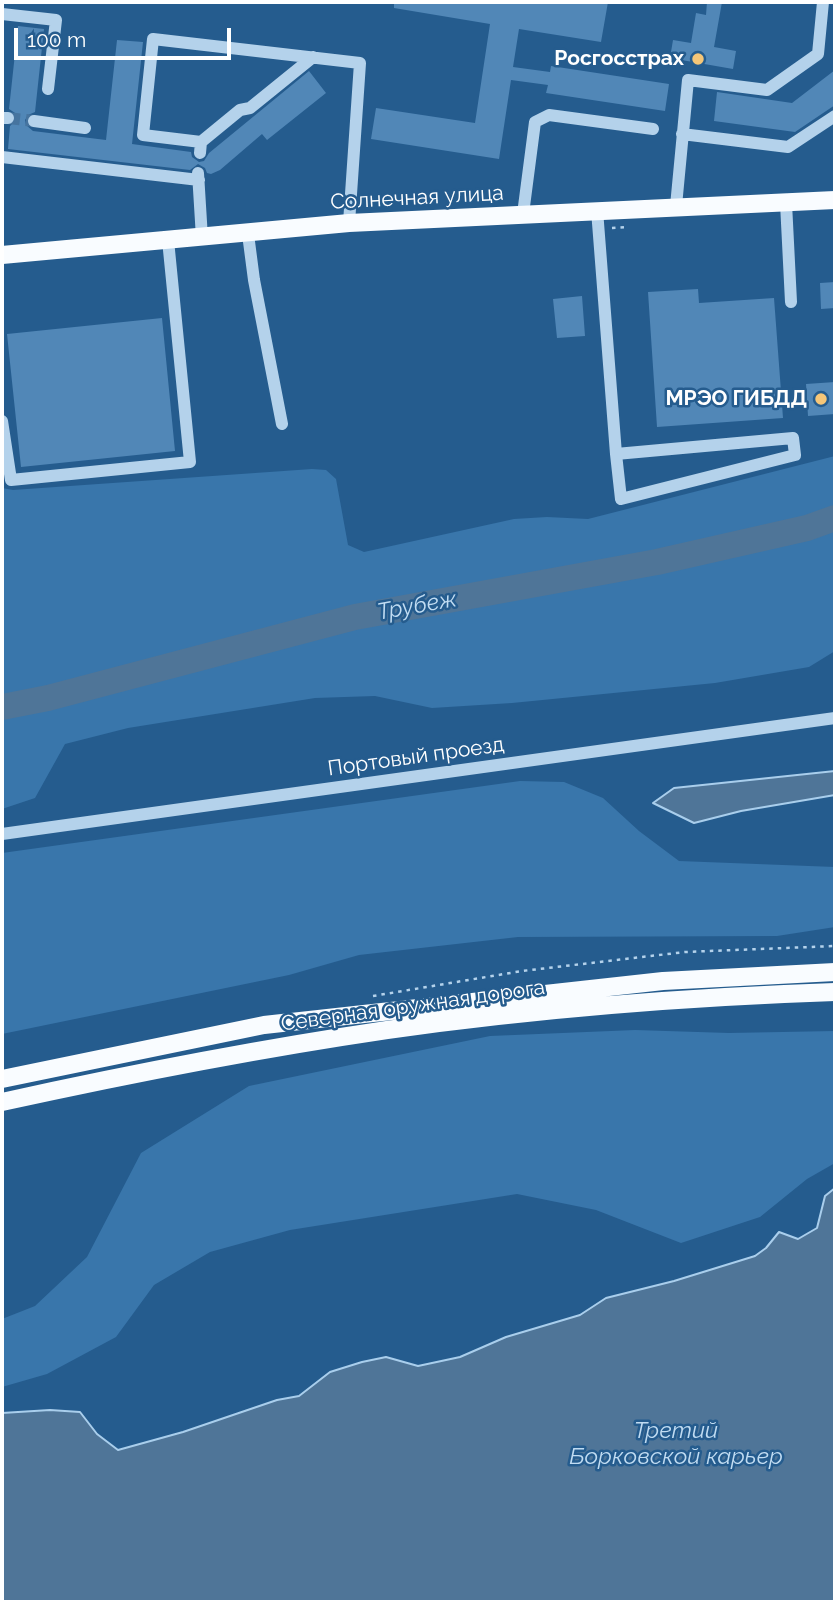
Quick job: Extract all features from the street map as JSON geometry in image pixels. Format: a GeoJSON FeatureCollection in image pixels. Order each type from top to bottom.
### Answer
{"type":"FeatureCollection","features":[{"type":"Feature","properties":{"kind":"main road","name":"Солнечная улица"},"geometry":{"type":"LineString","coordinates":[[2,255],[349,223],[835,200]]}},
{"type":"Feature","properties":{"kind":"main road"},"geometry":{"type":"LineString","coordinates":[[2,1079],[264,1025],[663,981],[835,972]]}},
{"type":"Feature","properties":{"kind":"main road","name":"Северная оружная дорога"},"geometry":{"type":"LineString","coordinates":[[2,1102],[117,1077],[388,1030],[629,1002],[835,992]]}},
{"type":"Feature","properties":{"kind":"lane"},"geometry":{"type":"LineString","coordinates":[[676,206],[688,80],[767,90],[818,54],[823,2]]}},
{"type":"Feature","properties":{"kind":"lane"},"geometry":{"type":"LineString","coordinates":[[2,14],[56,20],[48,89]]}},
{"type":"Feature","properties":{"kind":"lane"},"geometry":{"type":"LineString","coordinates":[[313,58],[250,108],[240,110],[201,148],[143,135],[153,38],[360,63],[349,223]]}},
{"type":"Feature","properties":{"kind":"lane"},"geometry":{"type":"LineString","coordinates":[[523,215],[535,122],[549,115],[653,129]]}},
{"type":"Feature","properties":{"kind":"lane"},"geometry":{"type":"LineString","coordinates":[[682,134],[788,147],[835,116]]}},
{"type":"Feature","properties":{"kind":"lane"},"geometry":{"type":"LineString","coordinates":[[41,118],[85,128]]}},
{"type":"Feature","properties":{"kind":"lane"},"geometry":{"type":"LineString","coordinates":[[2,157],[198,176],[202,238]]}},
{"type":"Feature","properties":{"kind":"lane"},"geometry":{"type":"LineString","coordinates":[[786,203],[791,302]]}},
{"type":"Feature","properties":{"kind":"lane"},"geometry":{"type":"LineString","coordinates":[[597,210],[616,454],[621,499],[795,455],[793,438],[616,454]]}},
{"type":"Feature","properties":{"kind":"lane"},"geometry":{"type":"LineString","coordinates":[[248,234],[254,280],[282,424]]}},
{"type":"Feature","properties":{"kind":"lane"},"geometry":{"type":"LineString","coordinates":[[2,421],[11,480],[191,462],[167,240]]}},
{"type":"Feature","properties":{"kind":"lane","name":"Портовый проезд"},"geometry":{"type":"LineString","coordinates":[[2,834],[835,718]]}},
{"type":"Feature","properties":{"kind":"shaded area"},"geometry":{"type":"Polygon","coordinates":[[[835,456],[835,651],[809,667],[715,683],[512,703],[432,708],[375,696],[315,698],[128,728],[65,744],[35,798],[2,809],[2,488],[13,490],[326,470],[336,479],[348,545],[364,552],[514,519],[588,519],[835,456]]]}},
{"type":"Feature","properties":{"kind":"shaded area"},"geometry":{"type":"Polygon","coordinates":[[[520,781],[564,782],[603,798],[639,831],[679,861],[835,867],[835,927],[777,936],[518,937],[359,955],[289,975],[2,1034],[2,853],[520,781]]]}},
{"type":"Feature","properties":{"kind":"shaded area"},"geometry":{"type":"Polygon","coordinates":[[[635,1030],[729,1033],[835,1031],[835,1163],[807,1179],[760,1217],[681,1243],[596,1210],[517,1194],[290,1230],[210,1252],[154,1285],[116,1337],[47,1374],[2,1387],[2,1319],[35,1306],[87,1257],[141,1153],[249,1086],[490,1036],[635,1030]]]}},
{"type":"Feature","properties":{"kind":"water"},"geometry":{"type":"Polygon","coordinates":[[[835,771],[835,795],[741,811],[694,823],[653,803],[674,788],[835,771]]]}},
{"type":"Feature","properties":{"kind":"water","name":"Третий Борковской карьер"},"geometry":{"type":"Polygon","coordinates":[[[835,1188],[835,1602],[2,1602],[2,1413],[50,1410],[80,1412],[97,1434],[118,1450],[183,1432],[277,1400],[299,1396],[330,1372],[362,1362],[386,1357],[418,1366],[460,1357],[506,1337],[580,1315],[606,1298],[755,1256],[766,1248],[779,1232],[798,1239],[817,1228],[825,1196],[835,1188]]]}},
{"type":"Feature","properties":{"kind":"building"},"geometry":{"type":"Polygon","coordinates":[[[394,2],[608,2],[601,42],[519,29],[513,67],[550,72],[551,66],[669,84],[665,111],[546,93],[548,85],[511,80],[499,159],[371,139],[376,108],[475,123],[490,24],[394,8],[394,2]]]}},
{"type":"Feature","properties":{"kind":"building"},"geometry":{"type":"Polygon","coordinates":[[[707,2],[722,2],[714,47],[736,51],[733,69],[670,58],[673,40],[691,43],[696,13],[706,15],[707,2]]]}},
{"type":"Feature","properties":{"kind":"building"},"geometry":{"type":"Polygon","coordinates":[[[18,26],[44,29],[35,112],[25,120],[26,125],[33,131],[106,140],[117,40],[143,42],[132,144],[191,152],[192,157],[199,162],[204,161],[209,153],[309,71],[326,93],[267,140],[262,134],[220,170],[211,174],[198,164],[190,170],[8,149],[10,126],[17,119],[15,113],[9,109],[18,26]]]}},
{"type":"Feature","properties":{"kind":"building"},"geometry":{"type":"Polygon","coordinates":[[[835,70],[835,105],[795,132],[714,121],[717,92],[792,103],[835,70]]]}},
{"type":"Feature","properties":{"kind":"building"},"geometry":{"type":"Polygon","coordinates":[[[835,282],[835,308],[821,309],[820,283],[835,282]]]}},
{"type":"Feature","properties":{"kind":"building"},"geometry":{"type":"Polygon","coordinates":[[[698,289],[699,303],[774,298],[783,418],[657,427],[648,292],[698,289]]]}},
{"type":"Feature","properties":{"kind":"building"},"geometry":{"type":"Polygon","coordinates":[[[582,296],[585,336],[557,338],[553,299],[582,296]]]}},
{"type":"Feature","properties":{"kind":"building"},"geometry":{"type":"Polygon","coordinates":[[[162,318],[175,451],[21,467],[7,334],[162,318]]]}},
{"type":"Feature","properties":{"kind":"building","name":"МРЭО ГИБДД"},"geometry":{"type":"Polygon","coordinates":[[[835,382],[835,414],[808,416],[806,384],[835,382]]]}},
{"type":"Feature","properties":{"kind":"waterway","name":"Трубеж"},"geometry":{"type":"LineString","coordinates":[[2,707],[48,698],[355,617],[657,562],[807,528],[835,518]]}},
{"type":"Feature","properties":{"kind":"tunnel"},"geometry":{"type":"LineString","coordinates":[[8,118],[34,121]]}},
{"type":"Feature","properties":{"kind":"place","name":"Росгосстрах"},"geometry":{"type":"Point","coordinates":[698,59]}},
{"type":"Feature","properties":{"kind":"place","name":"МРЭО ГИБДД"},"geometry":{"type":"Point","coordinates":[821,399]}}]}
